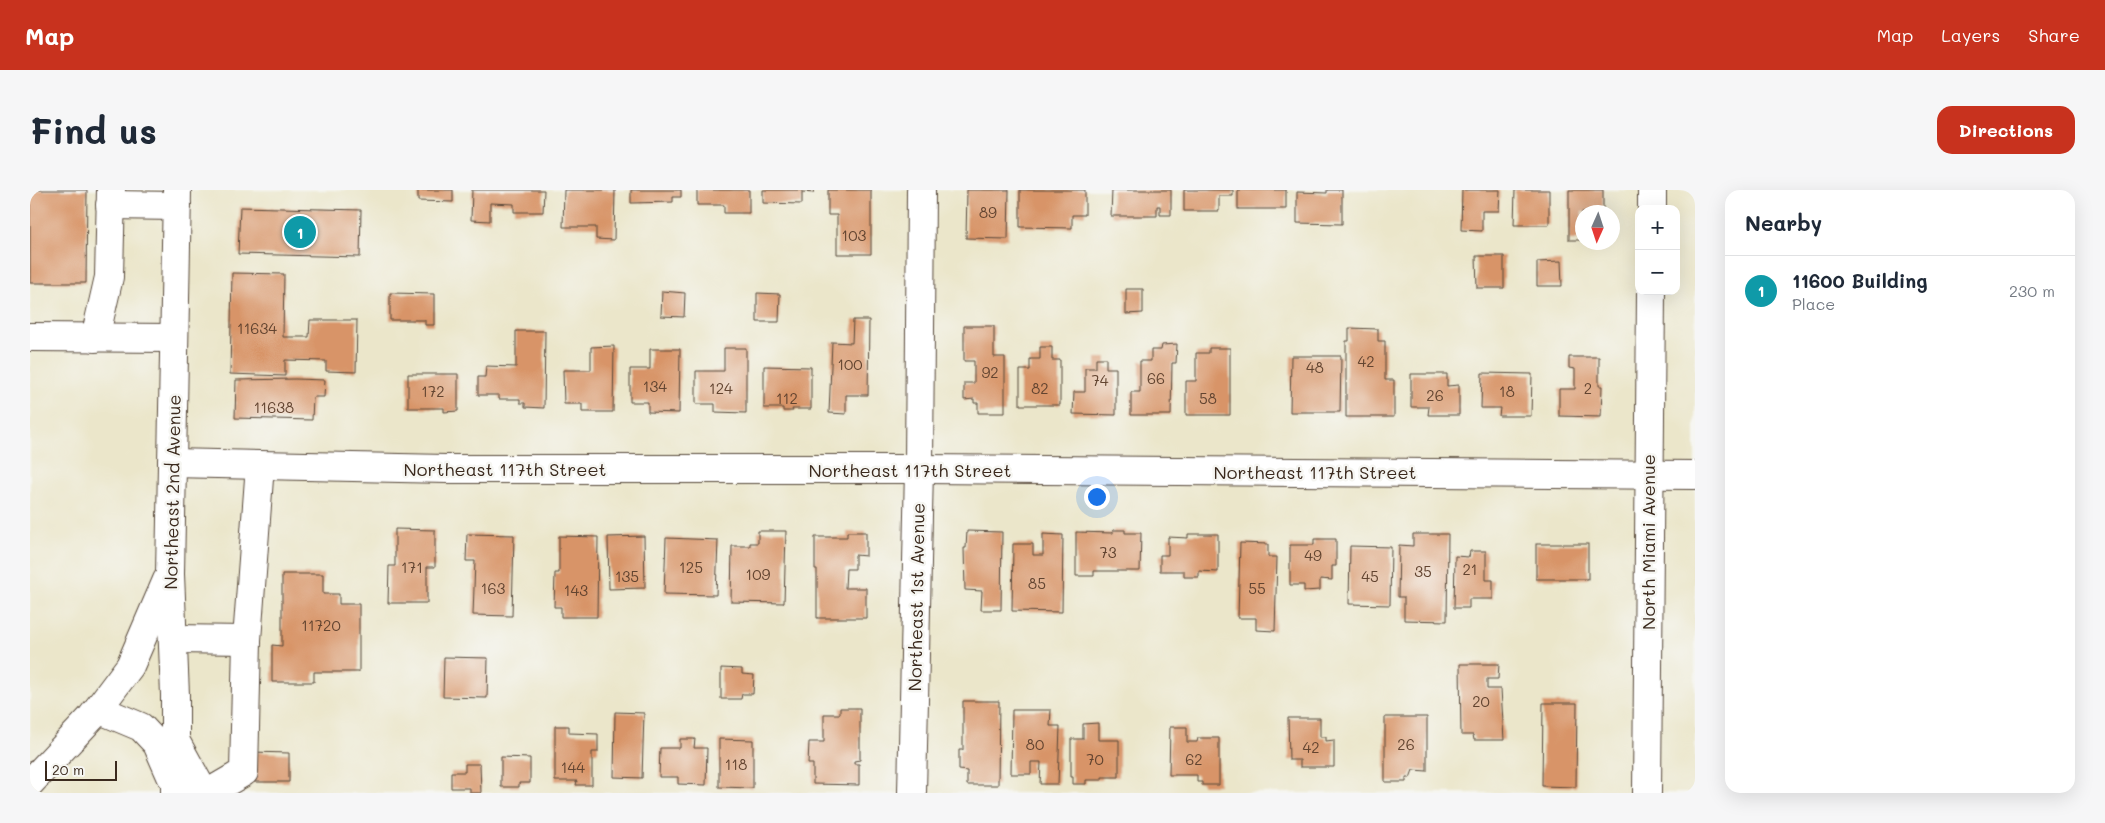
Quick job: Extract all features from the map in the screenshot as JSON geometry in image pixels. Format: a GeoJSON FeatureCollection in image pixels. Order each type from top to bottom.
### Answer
{"type":"FeatureCollection","features":[{"type":"Feature","properties":{"kind":"street","name":"Northeast 1st Avenue"},"geometry":{"type":"LineString","coordinates":[[912,793],[919,469],[921,190]]}},
{"type":"Feature","properties":{"kind":"street"},"geometry":{"type":"LineString","coordinates":[[1652,190],[1652,205]]}},
{"type":"Feature","properties":{"kind":"street"},"geometry":{"type":"LineString","coordinates":[[95,338],[109,276],[110,197],[177,198]]}},
{"type":"Feature","properties":{"kind":"street","name":"Northeast 2nd Avenue"},"geometry":{"type":"LineString","coordinates":[[175,789],[170,574],[177,198]]}},
{"type":"Feature","properties":{"kind":"street","name":"North Miami Avenue"},"geometry":{"type":"LineString","coordinates":[[1647,793],[1648,475],[1651,295]]}},
{"type":"Feature","properties":{"kind":"street"},"geometry":{"type":"LineString","coordinates":[[30,337],[174,338]]}},
{"type":"Feature","properties":{"kind":"street","name":"Northeast 117th Street"},"geometry":{"type":"LineString","coordinates":[[172,463],[446,469],[919,469],[1695,475]]}},
{"type":"Feature","properties":{"kind":"street"},"geometry":{"type":"LineString","coordinates":[[208,793],[244,772],[247,640],[260,465]]}},
{"type":"Feature","properties":{"kind":"street"},"geometry":{"type":"LineString","coordinates":[[30,783],[98,708],[130,666],[170,574]]}},
{"type":"Feature","properties":{"kind":"street"},"geometry":{"type":"LineString","coordinates":[[173,640],[247,640]]}},
{"type":"Feature","properties":{"kind":"street"},"geometry":{"type":"LineString","coordinates":[[98,708],[141,727],[157,744],[175,789]]}},
{"type":"Feature","properties":{"kind":"street"},"geometry":{"type":"LineString","coordinates":[[175,740],[204,793]]}},
{"type":"Feature","properties":{"kind":"building"},"geometry":{"type":"Polygon","coordinates":[[[30,190],[87,190],[86,283],[30,283],[30,190]]]}},
{"type":"Feature","properties":{"kind":"building"},"geometry":{"type":"Polygon","coordinates":[[[418,190],[453,190],[453,202],[418,201],[418,190]]]}},
{"type":"Feature","properties":{"kind":"building"},"geometry":{"type":"Polygon","coordinates":[[[472,190],[544,190],[543,212],[514,212],[514,204],[490,203],[490,221],[471,220],[472,190]]]}},
{"type":"Feature","properties":{"kind":"building"},"geometry":{"type":"Polygon","coordinates":[[[564,190],[615,190],[614,240],[596,239],[596,227],[563,227],[564,190]]]}},
{"type":"Feature","properties":{"kind":"building"},"geometry":{"type":"Polygon","coordinates":[[[631,190],[681,190],[681,197],[673,197],[673,202],[631,203],[631,190]]]}},
{"type":"Feature","properties":{"kind":"building"},"geometry":{"type":"Polygon","coordinates":[[[697,190],[749,190],[749,213],[724,213],[724,205],[697,205],[697,190]]]}},
{"type":"Feature","properties":{"kind":"building"},"geometry":{"type":"Polygon","coordinates":[[[763,190],[814,190],[813,193],[802,192],[802,204],[763,203],[763,190]]]}},
{"type":"Feature","properties":{"kind":"building"},"geometry":{"type":"Polygon","coordinates":[[[828,190],[871,190],[871,254],[837,254],[837,215],[828,215],[828,190]]]}},
{"type":"Feature","properties":{"kind":"building"},"geometry":{"type":"Polygon","coordinates":[[[967,190],[1009,190],[1008,239],[966,238],[967,190]]]}},
{"type":"Feature","properties":{"kind":"building"},"geometry":{"type":"Polygon","coordinates":[[[1020,190],[1085,190],[1085,215],[1072,215],[1072,228],[1020,227],[1020,190]]]}},
{"type":"Feature","properties":{"kind":"building"},"geometry":{"type":"Polygon","coordinates":[[[1112,190],[1171,190],[1171,215],[1160,215],[1160,206],[1157,206],[1157,216],[1111,216],[1112,190]]]}},
{"type":"Feature","properties":{"kind":"building"},"geometry":{"type":"Polygon","coordinates":[[[1184,190],[1233,190],[1233,196],[1219,196],[1219,211],[1184,211],[1184,190]]]}},
{"type":"Feature","properties":{"kind":"building"},"geometry":{"type":"Polygon","coordinates":[[[1238,190],[1286,190],[1286,209],[1238,209],[1238,190]]]}},
{"type":"Feature","properties":{"kind":"building"},"geometry":{"type":"Polygon","coordinates":[[[1327,190],[1342,190],[1342,224],[1297,223],[1297,192],[1327,193],[1327,190]]]}},
{"type":"Feature","properties":{"kind":"building"},"geometry":{"type":"Polygon","coordinates":[[[1462,190],[1500,190],[1499,211],[1482,211],[1482,231],[1461,230],[1462,190]]]}},
{"type":"Feature","properties":{"kind":"building"},"geometry":{"type":"Polygon","coordinates":[[[1515,190],[1549,190],[1549,225],[1514,225],[1515,190]]]}},
{"type":"Feature","properties":{"kind":"building"},"geometry":{"type":"Polygon","coordinates":[[[1569,190],[1603,190],[1603,205],[1575,205],[1575,240],[1569,240],[1569,190]]]}},
{"type":"Feature","properties":{"kind":"building"},"geometry":{"type":"Polygon","coordinates":[[[240,207],[361,210],[360,257],[238,254],[240,207]]]}},
{"type":"Feature","properties":{"kind":"building"},"geometry":{"type":"Polygon","coordinates":[[[1476,256],[1504,256],[1504,288],[1477,288],[1476,256]]]}},
{"type":"Feature","properties":{"kind":"building"},"geometry":{"type":"Polygon","coordinates":[[[1561,261],[1562,286],[1537,286],[1537,262],[1561,261]]]}},
{"type":"Feature","properties":{"kind":"building"},"geometry":{"type":"Polygon","coordinates":[[[232,273],[284,274],[283,337],[309,337],[310,320],[357,320],[356,372],[326,371],[326,361],[285,360],[285,376],[230,374],[232,273]]]}},
{"type":"Feature","properties":{"kind":"building"},"geometry":{"type":"Polygon","coordinates":[[[1126,289],[1143,289],[1143,313],[1126,314],[1126,289]]]}},
{"type":"Feature","properties":{"kind":"building"},"geometry":{"type":"Polygon","coordinates":[[[662,291],[685,293],[684,317],[661,316],[662,291]]]}},
{"type":"Feature","properties":{"kind":"building"},"geometry":{"type":"Polygon","coordinates":[[[390,293],[434,294],[434,325],[425,325],[425,320],[390,320],[390,293]]]}},
{"type":"Feature","properties":{"kind":"building"},"geometry":{"type":"Polygon","coordinates":[[[757,293],[780,294],[779,322],[757,322],[757,293]]]}},
{"type":"Feature","properties":{"kind":"building"},"geometry":{"type":"Polygon","coordinates":[[[853,320],[869,320],[868,395],[846,395],[846,414],[829,413],[832,342],[852,343],[853,320]]]}},
{"type":"Feature","properties":{"kind":"building"},"geometry":{"type":"Polygon","coordinates":[[[964,326],[994,326],[994,357],[1005,357],[1005,413],[978,413],[978,403],[974,403],[974,399],[964,400],[964,383],[974,383],[974,361],[964,361],[964,326]]]}},
{"type":"Feature","properties":{"kind":"building"},"geometry":{"type":"Polygon","coordinates":[[[1349,328],[1378,329],[1378,341],[1385,341],[1385,380],[1394,380],[1394,417],[1346,417],[1346,341],[1349,341],[1349,328]]]}},
{"type":"Feature","properties":{"kind":"building"},"geometry":{"type":"Polygon","coordinates":[[[516,331],[545,331],[544,408],[525,407],[525,403],[520,403],[520,399],[499,399],[499,395],[478,395],[478,377],[485,377],[486,366],[516,367],[516,331]]]}},
{"type":"Feature","properties":{"kind":"building"},"geometry":{"type":"Polygon","coordinates":[[[1177,344],[1176,363],[1172,363],[1171,415],[1131,415],[1131,392],[1140,392],[1140,361],[1151,361],[1151,350],[1161,350],[1162,345],[1177,344]]]}},
{"type":"Feature","properties":{"kind":"building"},"geometry":{"type":"Polygon","coordinates":[[[614,346],[613,412],[582,412],[582,404],[564,404],[563,370],[591,370],[591,347],[614,346]]]}},
{"type":"Feature","properties":{"kind":"building"},"geometry":{"type":"Polygon","coordinates":[[[1040,347],[1052,347],[1052,360],[1060,360],[1060,405],[1020,405],[1020,370],[1030,370],[1030,359],[1040,359],[1040,347]]]}},
{"type":"Feature","properties":{"kind":"building"},"geometry":{"type":"Polygon","coordinates":[[[724,348],[746,348],[746,413],[715,412],[715,404],[696,404],[696,371],[724,371],[724,348]]]}},
{"type":"Feature","properties":{"kind":"building"},"geometry":{"type":"Polygon","coordinates":[[[1209,348],[1230,348],[1230,415],[1186,415],[1186,381],[1196,381],[1196,353],[1209,353],[1209,348]]]}},
{"type":"Feature","properties":{"kind":"building"},"geometry":{"type":"Polygon","coordinates":[[[650,349],[680,349],[679,413],[648,412],[648,402],[630,402],[630,369],[650,369],[650,349]]]}},
{"type":"Feature","properties":{"kind":"building"},"geometry":{"type":"Polygon","coordinates":[[[1291,356],[1341,356],[1340,412],[1290,412],[1291,356]]]}},
{"type":"Feature","properties":{"kind":"building"},"geometry":{"type":"Polygon","coordinates":[[[1569,357],[1599,357],[1599,386],[1602,386],[1601,417],[1559,416],[1559,389],[1575,389],[1575,369],[1569,368],[1569,357]]]}},
{"type":"Feature","properties":{"kind":"building"},"geometry":{"type":"Polygon","coordinates":[[[1096,358],[1106,358],[1106,368],[1116,368],[1116,415],[1073,414],[1074,392],[1085,392],[1085,368],[1096,368],[1096,358]]]}},
{"type":"Feature","properties":{"kind":"building"},"geometry":{"type":"Polygon","coordinates":[[[764,366],[811,367],[811,409],[783,411],[783,408],[764,408],[764,366]]]}},
{"type":"Feature","properties":{"kind":"building"},"geometry":{"type":"Polygon","coordinates":[[[1482,373],[1532,374],[1531,416],[1499,416],[1500,408],[1481,408],[1482,373]]]}},
{"type":"Feature","properties":{"kind":"building"},"geometry":{"type":"Polygon","coordinates":[[[408,374],[458,374],[458,411],[444,412],[444,408],[408,408],[408,374]]]}},
{"type":"Feature","properties":{"kind":"building"},"geometry":{"type":"Polygon","coordinates":[[[1411,374],[1447,374],[1447,386],[1459,385],[1459,415],[1428,415],[1429,407],[1411,407],[1411,374]]]}},
{"type":"Feature","properties":{"kind":"building"},"geometry":{"type":"Polygon","coordinates":[[[236,380],[325,380],[324,397],[313,397],[312,420],[235,418],[236,380]]]}},
{"type":"Feature","properties":{"kind":"building"},"geometry":{"type":"Polygon","coordinates":[[[395,529],[435,530],[435,567],[427,567],[427,603],[388,603],[389,566],[395,566],[395,529]]]}},
{"type":"Feature","properties":{"kind":"building"},"geometry":{"type":"Polygon","coordinates":[[[1113,530],[1125,530],[1125,533],[1141,533],[1140,571],[1094,571],[1094,576],[1076,576],[1076,532],[1113,533],[1113,530]]]}},
{"type":"Feature","properties":{"kind":"building"},"geometry":{"type":"Polygon","coordinates":[[[758,531],[786,531],[784,603],[731,602],[732,546],[750,546],[750,543],[758,543],[758,531]]]}},
{"type":"Feature","properties":{"kind":"building"},"geometry":{"type":"Polygon","coordinates":[[[967,531],[1002,532],[1001,610],[981,610],[982,591],[965,590],[964,548],[966,548],[967,531]]]}},
{"type":"Feature","properties":{"kind":"building"},"geometry":{"type":"Polygon","coordinates":[[[847,532],[866,532],[866,556],[855,555],[855,569],[846,569],[845,588],[866,588],[866,618],[817,618],[815,537],[847,537],[847,532]]]}},
{"type":"Feature","properties":{"kind":"building"},"geometry":{"type":"Polygon","coordinates":[[[467,534],[514,535],[512,616],[473,615],[475,561],[466,561],[467,534]]]}},
{"type":"Feature","properties":{"kind":"building"},"geometry":{"type":"Polygon","coordinates":[[[1043,534],[1063,535],[1062,612],[1012,611],[1013,544],[1033,544],[1033,555],[1043,555],[1043,534]]]}},
{"type":"Feature","properties":{"kind":"building"},"geometry":{"type":"Polygon","coordinates":[[[1188,534],[1218,534],[1218,572],[1199,571],[1199,577],[1184,577],[1184,571],[1160,571],[1160,555],[1168,555],[1168,537],[1188,538],[1188,534]]]}},
{"type":"Feature","properties":{"kind":"building"},"geometry":{"type":"Polygon","coordinates":[[[1413,534],[1448,534],[1447,621],[1404,620],[1404,597],[1398,597],[1399,545],[1413,546],[1413,534]]]}},
{"type":"Feature","properties":{"kind":"building"},"geometry":{"type":"Polygon","coordinates":[[[559,536],[598,537],[597,617],[561,617],[561,607],[554,607],[555,573],[559,573],[559,536]]]}},
{"type":"Feature","properties":{"kind":"building"},"geometry":{"type":"Polygon","coordinates":[[[644,536],[645,588],[609,589],[608,537],[644,536]]]}},
{"type":"Feature","properties":{"kind":"building"},"geometry":{"type":"Polygon","coordinates":[[[666,538],[718,540],[716,595],[664,594],[666,538]]]}},
{"type":"Feature","properties":{"kind":"building"},"geometry":{"type":"Polygon","coordinates":[[[1314,539],[1336,539],[1336,566],[1332,566],[1332,580],[1320,579],[1320,590],[1304,591],[1304,585],[1290,585],[1290,545],[1314,545],[1314,539]]]}},
{"type":"Feature","properties":{"kind":"building"},"geometry":{"type":"Polygon","coordinates":[[[1240,543],[1268,544],[1268,557],[1277,557],[1275,631],[1256,630],[1256,618],[1238,618],[1240,543]]]}},
{"type":"Feature","properties":{"kind":"building"},"geometry":{"type":"Polygon","coordinates":[[[1536,544],[1588,544],[1588,579],[1536,579],[1536,544]]]}},
{"type":"Feature","properties":{"kind":"building"},"geometry":{"type":"Polygon","coordinates":[[[1350,546],[1391,547],[1390,605],[1349,604],[1350,546]]]}},
{"type":"Feature","properties":{"kind":"building"},"geometry":{"type":"Polygon","coordinates":[[[1470,551],[1486,551],[1486,580],[1493,580],[1493,599],[1469,599],[1469,608],[1454,608],[1455,556],[1469,557],[1470,551]]]}},
{"type":"Feature","properties":{"kind":"building"},"geometry":{"type":"Polygon","coordinates":[[[282,574],[323,574],[323,594],[339,594],[339,604],[359,604],[359,672],[314,672],[314,682],[272,682],[272,645],[282,646],[282,574]]]}},
{"type":"Feature","properties":{"kind":"building"},"geometry":{"type":"Polygon","coordinates":[[[444,657],[488,658],[487,698],[443,697],[444,657]]]}},
{"type":"Feature","properties":{"kind":"building"},"geometry":{"type":"Polygon","coordinates":[[[1460,664],[1499,664],[1498,679],[1487,679],[1487,689],[1501,689],[1504,740],[1474,740],[1473,735],[1461,735],[1460,664]]]}},
{"type":"Feature","properties":{"kind":"building"},"geometry":{"type":"Polygon","coordinates":[[[721,668],[742,669],[742,674],[754,675],[753,694],[742,694],[741,699],[721,699],[721,668]]]}},
{"type":"Feature","properties":{"kind":"building"},"geometry":{"type":"Polygon","coordinates":[[[963,701],[999,701],[998,785],[967,785],[967,771],[959,770],[959,750],[963,750],[963,701]]]}},
{"type":"Feature","properties":{"kind":"building"},"geometry":{"type":"Polygon","coordinates":[[[1543,703],[1577,703],[1576,787],[1542,786],[1543,703]]]}},
{"type":"Feature","properties":{"kind":"building"},"geometry":{"type":"Polygon","coordinates":[[[840,708],[860,708],[860,760],[854,761],[854,764],[859,764],[859,785],[813,784],[813,764],[808,764],[809,742],[824,742],[824,714],[840,714],[840,708]]]}},
{"type":"Feature","properties":{"kind":"building"},"geometry":{"type":"Polygon","coordinates":[[[1012,710],[1051,710],[1050,726],[1060,726],[1058,784],[1040,784],[1041,762],[1031,762],[1031,774],[1011,774],[1012,710]]]}},
{"type":"Feature","properties":{"kind":"building"},"geometry":{"type":"Polygon","coordinates":[[[615,712],[644,713],[642,778],[614,777],[615,712]]]}},
{"type":"Feature","properties":{"kind":"building"},"geometry":{"type":"Polygon","coordinates":[[[1385,717],[1427,717],[1427,771],[1413,770],[1410,778],[1406,778],[1406,782],[1385,782],[1385,717]]]}},
{"type":"Feature","properties":{"kind":"building"},"geometry":{"type":"Polygon","coordinates":[[[1288,718],[1320,718],[1320,737],[1326,737],[1326,741],[1334,740],[1334,767],[1300,767],[1300,760],[1289,760],[1288,718]]]}},
{"type":"Feature","properties":{"kind":"building"},"geometry":{"type":"Polygon","coordinates":[[[1098,723],[1098,740],[1119,740],[1119,777],[1102,777],[1102,780],[1086,780],[1086,784],[1073,784],[1073,777],[1071,777],[1071,739],[1083,739],[1083,724],[1098,723]]]}},
{"type":"Feature","properties":{"kind":"building"},"geometry":{"type":"Polygon","coordinates":[[[555,726],[569,726],[569,733],[598,734],[598,752],[592,752],[592,785],[576,785],[577,781],[555,781],[555,726]]]}},
{"type":"Feature","properties":{"kind":"building"},"geometry":{"type":"Polygon","coordinates":[[[1170,727],[1187,727],[1187,742],[1197,742],[1198,738],[1219,738],[1219,785],[1202,785],[1202,782],[1197,782],[1197,775],[1169,775],[1170,727]]]}},
{"type":"Feature","properties":{"kind":"building"},"geometry":{"type":"Polygon","coordinates":[[[680,739],[695,739],[694,748],[707,748],[706,785],[678,784],[678,777],[659,777],[660,748],[680,748],[680,739]]]}},
{"type":"Feature","properties":{"kind":"building"},"geometry":{"type":"Polygon","coordinates":[[[719,739],[753,740],[753,788],[719,787],[719,739]]]}},
{"type":"Feature","properties":{"kind":"building"},"geometry":{"type":"Polygon","coordinates":[[[252,752],[289,753],[289,782],[251,782],[252,752]]]}},
{"type":"Feature","properties":{"kind":"building"},"geometry":{"type":"Polygon","coordinates":[[[501,757],[530,758],[530,783],[519,783],[519,787],[501,787],[501,757]]]}},
{"type":"Feature","properties":{"kind":"building"},"geometry":{"type":"Polygon","coordinates":[[[465,764],[480,764],[481,793],[470,793],[470,788],[451,788],[451,772],[465,772],[465,764]]]}},
{"type":"Feature","properties":{"kind":"place","name":"11600 Building"},"geometry":{"type":"Point","coordinates":[300,232]}}]}
